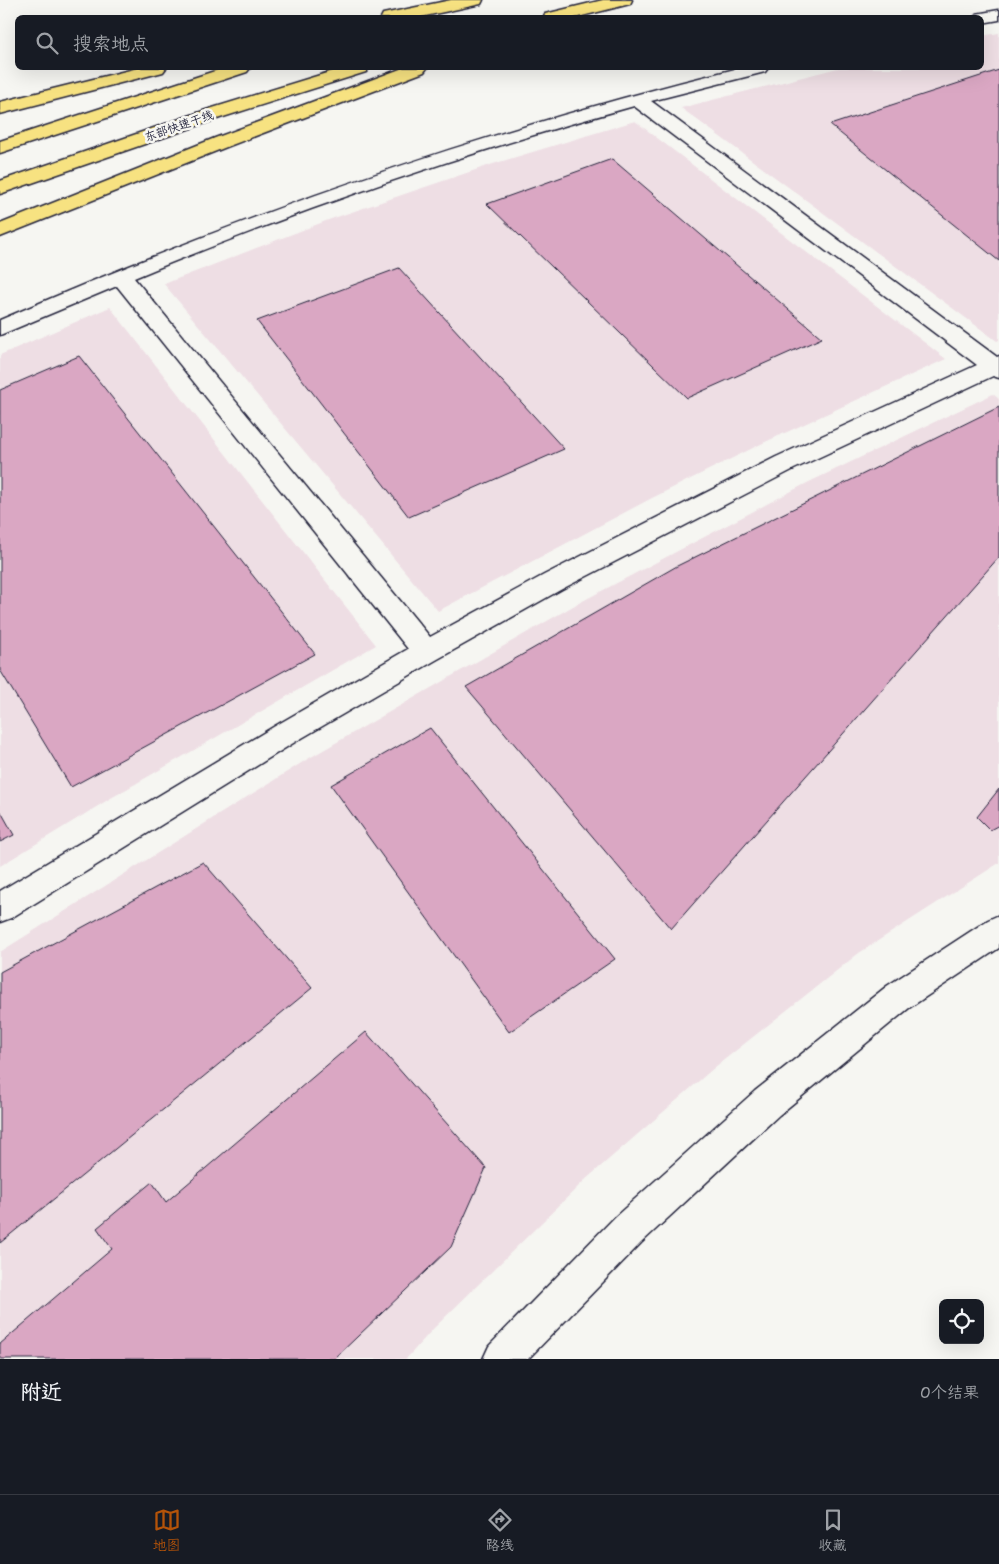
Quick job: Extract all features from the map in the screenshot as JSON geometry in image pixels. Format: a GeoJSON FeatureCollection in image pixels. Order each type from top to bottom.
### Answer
{"type":"FeatureCollection","features":[{"type":"Feature","properties":{"kind":"main road"},"geometry":{"type":"LineString","coordinates":[[403,15],[475,0]]}},
{"type":"Feature","properties":{"kind":"main road"},"geometry":{"type":"LineString","coordinates":[[429,15],[487,0]]}},
{"type":"Feature","properties":{"kind":"main road"},"geometry":{"type":"LineString","coordinates":[[561,15],[624,0]]}},
{"type":"Feature","properties":{"kind":"main road"},"geometry":{"type":"LineString","coordinates":[[566,15],[578,10]]}},
{"type":"Feature","properties":{"kind":"main road"},"geometry":{"type":"LineString","coordinates":[[0,108],[149,70]]}},
{"type":"Feature","properties":{"kind":"main road"},"geometry":{"type":"LineString","coordinates":[[0,147],[235,70]]}},
{"type":"Feature","properties":{"kind":"main road","name":"东部快速干线"},"geometry":{"type":"LineString","coordinates":[[0,188],[213,114],[354,70]]}},
{"type":"Feature","properties":{"kind":"main road"},"geometry":{"type":"LineString","coordinates":[[0,231],[222,142],[413,70]]}},
{"type":"Feature","properties":{"kind":"street"},"geometry":{"type":"LineString","coordinates":[[984,18],[999,15]]}},
{"type":"Feature","properties":{"kind":"street"},"geometry":{"type":"LineString","coordinates":[[0,328],[121,276],[277,215],[379,179],[496,141],[751,70]]}},
{"type":"Feature","properties":{"kind":"street"},"geometry":{"type":"LineString","coordinates":[[0,908],[285,734],[426,652],[681,515],[803,454],[997,367],[638,100]]}},
{"type":"Feature","properties":{"kind":"street"},"geometry":{"type":"LineString","coordinates":[[121,276],[426,652]]}},
{"type":"Feature","properties":{"kind":"street"},"geometry":{"type":"LineString","coordinates":[[502,1359],[628,1230],[767,1103],[898,997],[999,930]]}},
{"type":"Feature","properties":{"kind":"shaded area"},"geometry":{"type":"Polygon","coordinates":[[[999,33],[999,340],[997,341],[681,108],[830,70],[984,70],[984,36],[999,33]]]}},
{"type":"Feature","properties":{"kind":"shaded area"},"geometry":{"type":"Polygon","coordinates":[[[635,121],[946,359],[763,443],[652,498],[438,611],[164,284],[331,219],[493,164],[635,121]]]}},
{"type":"Feature","properties":{"kind":"shaded area"},"geometry":{"type":"Polygon","coordinates":[[[110,307],[376,645],[111,798],[0,866],[0,355],[110,307]]]}},
{"type":"Feature","properties":{"kind":"shaded area"},"geometry":{"type":"Polygon","coordinates":[[[993,394],[999,399],[999,863],[859,953],[715,1067],[585,1180],[434,1328],[406,1359],[0,1359],[0,952],[306,760],[575,605],[807,483],[993,394]]]}},
{"type":"Feature","properties":{"kind":"building"},"geometry":{"type":"Polygon","coordinates":[[[999,70],[999,261],[830,125],[999,70]]]}},
{"type":"Feature","properties":{"kind":"building"},"geometry":{"type":"Polygon","coordinates":[[[612,159],[822,338],[687,398],[487,204],[612,159]]]}},
{"type":"Feature","properties":{"kind":"building"},"geometry":{"type":"Polygon","coordinates":[[[399,268],[564,449],[409,517],[257,321],[399,268]]]}},
{"type":"Feature","properties":{"kind":"building"},"geometry":{"type":"Polygon","coordinates":[[[79,356],[315,654],[71,787],[0,670],[0,390],[79,356]]]}},
{"type":"Feature","properties":{"kind":"building"},"geometry":{"type":"Polygon","coordinates":[[[999,407],[999,557],[671,929],[466,687],[677,566],[999,407]]]}},
{"type":"Feature","properties":{"kind":"building"},"geometry":{"type":"Polygon","coordinates":[[[430,728],[615,959],[509,1032],[331,785],[430,728]]]}},
{"type":"Feature","properties":{"kind":"building"},"geometry":{"type":"Polygon","coordinates":[[[999,789],[999,825],[990,830],[977,817],[999,789]]]}},
{"type":"Feature","properties":{"kind":"building"},"geometry":{"type":"Polygon","coordinates":[[[0,810],[14,835],[0,842],[0,810]]]}},
{"type":"Feature","properties":{"kind":"building"},"geometry":{"type":"Polygon","coordinates":[[[203,862],[312,988],[0,1243],[0,972],[203,862]]]}},
{"type":"Feature","properties":{"kind":"building"},"geometry":{"type":"Polygon","coordinates":[[[366,1032],[486,1168],[451,1247],[334,1359],[0,1359],[0,1344],[112,1249],[97,1228],[152,1182],[166,1202],[366,1032]]]}}]}
